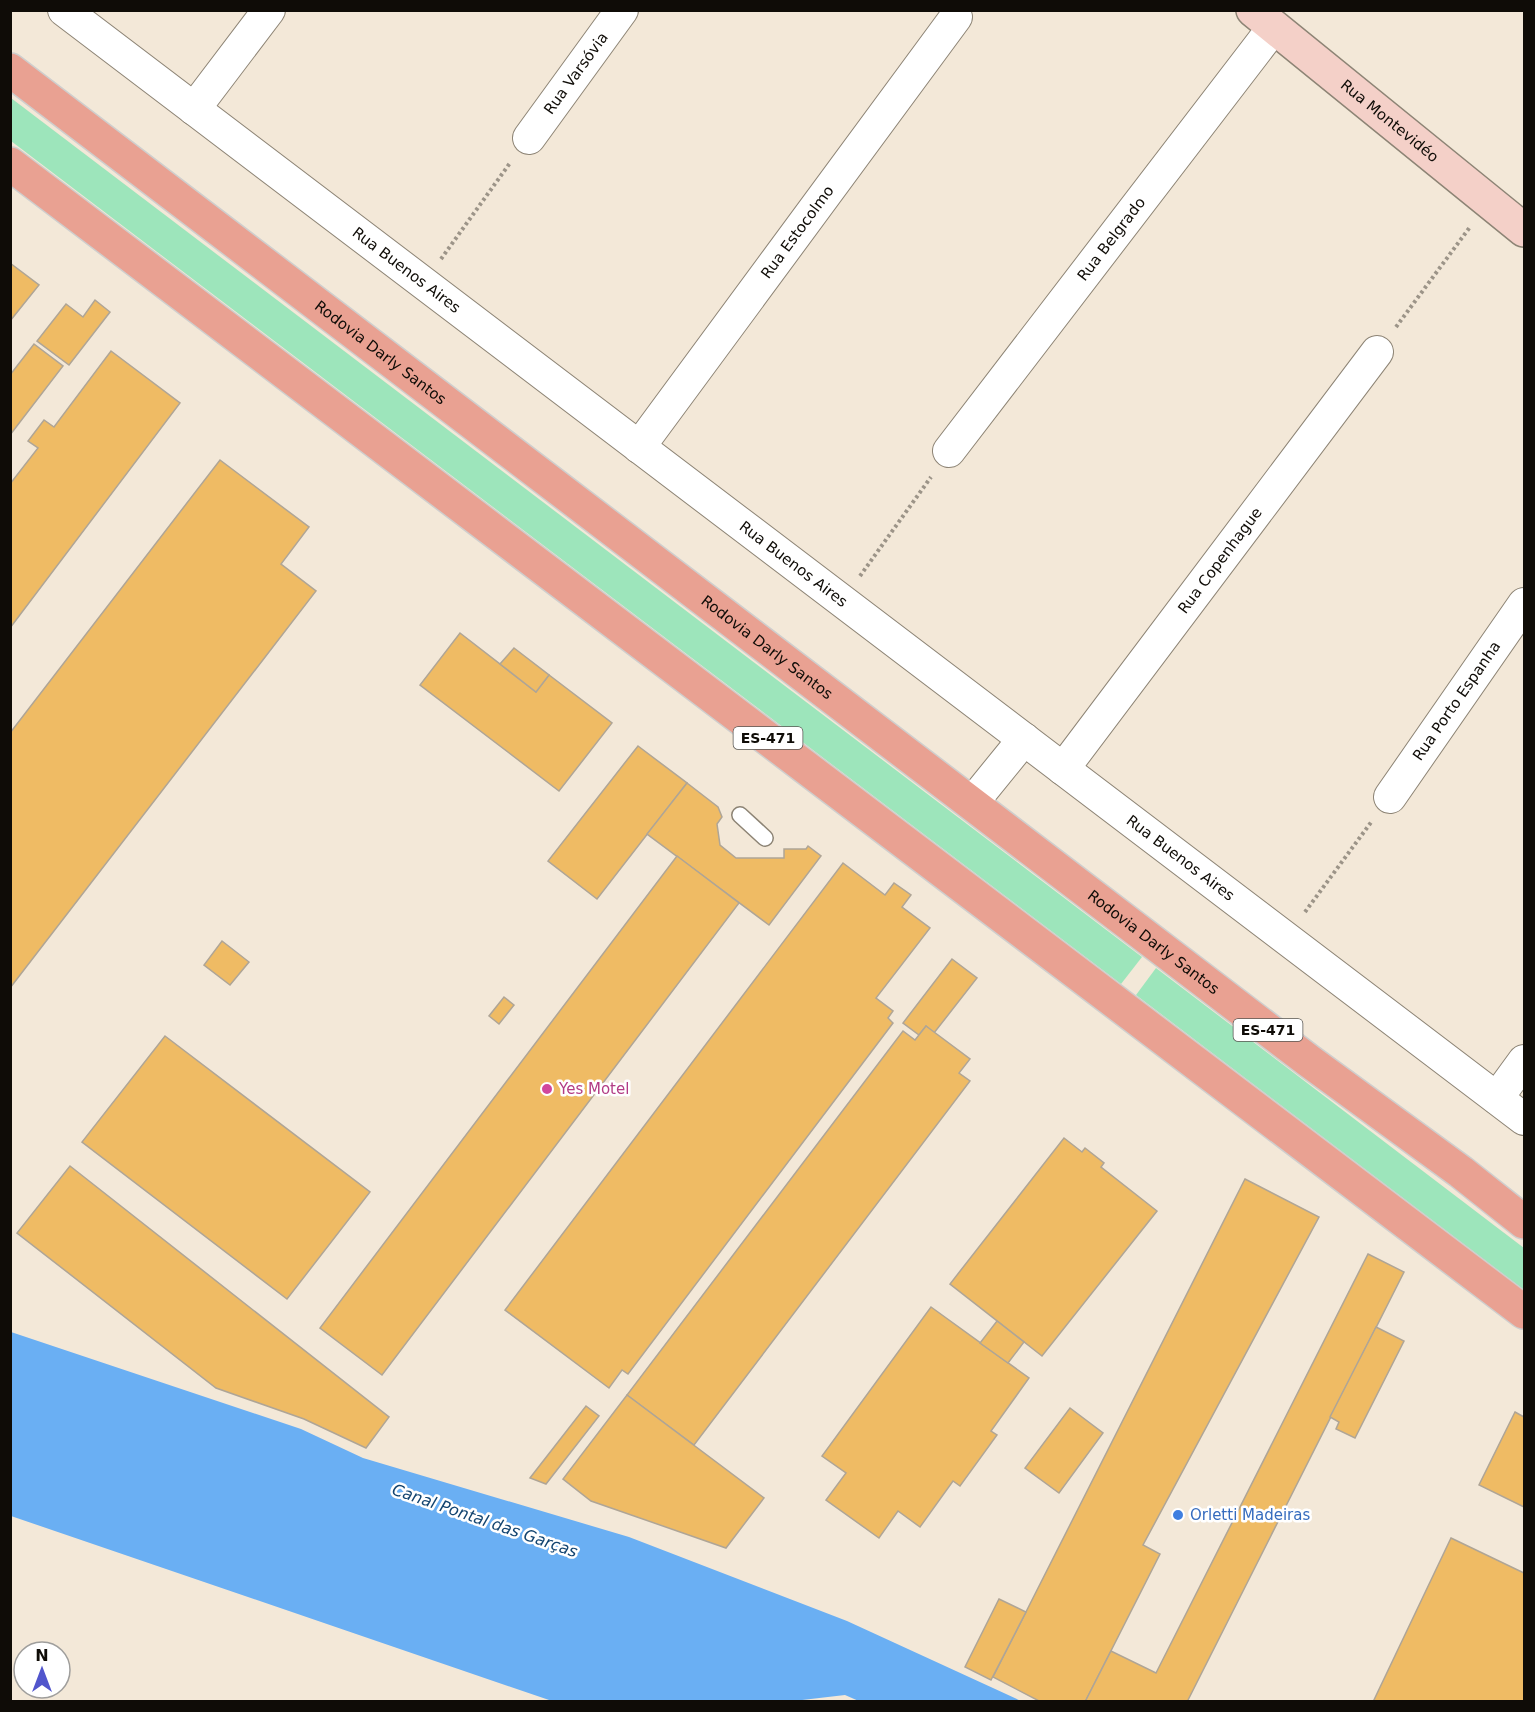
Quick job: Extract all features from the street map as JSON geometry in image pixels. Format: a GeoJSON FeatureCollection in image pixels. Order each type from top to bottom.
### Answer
{"type":"FeatureCollection","features":[{"type":"Feature","properties":{"kind":"main road","name":"Rodovia Darly Santos"},"geometry":{"type":"LineString","coordinates":[[10,70],[1524,1222]]}},
{"type":"Feature","properties":{"kind":"main road","name":"ES-471"},"geometry":{"type":"LineString","coordinates":[[10,164],[1524,1312]]}},
{"type":"Feature","properties":{"kind":"street","name":"Rua Buenos Aires"},"geometry":{"type":"LineString","coordinates":[[64,10],[1524,1119]]}},
{"type":"Feature","properties":{"kind":"street"},"geometry":{"type":"LineString","coordinates":[[194,109],[269,10]]}},
{"type":"Feature","properties":{"kind":"street","name":"Rua Varsóvia"},"geometry":{"type":"LineString","coordinates":[[529,138],[622,10]]}},
{"type":"Feature","properties":{"kind":"street","name":"Rua Estocolmo"},"geometry":{"type":"LineString","coordinates":[[639,447],[956,16]]}},
{"type":"Feature","properties":{"kind":"street","name":"Rua Montevidéo"},"geometry":{"type":"LineString","coordinates":[[1261,16],[1490,201],[1523,225]]}},
{"type":"Feature","properties":{"kind":"street","name":"Rua Belgrado"},"geometry":{"type":"LineString","coordinates":[[949,451],[1261,16]]}},
{"type":"Feature","properties":{"kind":"street","name":"Rua Copenhague"},"geometry":{"type":"LineString","coordinates":[[1063,769],[1377,352]]}},
{"type":"Feature","properties":{"kind":"street","name":"Rua Porto Espanha"},"geometry":{"type":"LineString","coordinates":[[1390,797],[1524,604]]}},
{"type":"Feature","properties":{"kind":"street"},"geometry":{"type":"LineString","coordinates":[[972,803],[1024,739]]}},
{"type":"Feature","properties":{"kind":"street"},"geometry":{"type":"LineString","coordinates":[[1497,1098],[1524,1061]]}},
{"type":"Feature","properties":{"kind":"lane"},"geometry":{"type":"LineString","coordinates":[[740,815],[765,838]]}},
{"type":"Feature","properties":{"kind":"path"},"geometry":{"type":"LineString","coordinates":[[423,283],[529,138]]}},
{"type":"Feature","properties":{"kind":"path"},"geometry":{"type":"LineString","coordinates":[[1377,352],[1490,201]]}},
{"type":"Feature","properties":{"kind":"path"},"geometry":{"type":"LineString","coordinates":[[843,601],[949,451]]}},
{"type":"Feature","properties":{"kind":"path"},"geometry":{"type":"LineString","coordinates":[[1286,937],[1390,797]]}},
{"type":"Feature","properties":{"kind":"green space"},"geometry":{"type":"Polygon","coordinates":[[[11,98],[1142,957],[1121,984],[11,141],[11,98]]]}},
{"type":"Feature","properties":{"kind":"green space"},"geometry":{"type":"Polygon","coordinates":[[[1156,968],[1524,1248],[1524,1290],[1136,995],[1156,968]]]}},
{"type":"Feature","properties":{"kind":"water","name":"Canal Pontal das Garças"},"geometry":{"type":"Polygon","coordinates":[[[11,1332],[301,1429],[363,1458],[629,1537],[847,1621],[1021,1701],[861,1702],[845,1695],[785,1702],[552,1701],[11,1516],[11,1332]]]}},
{"type":"Feature","properties":{"kind":"building"},"geometry":{"type":"Polygon","coordinates":[[[10,263],[39,285],[10,321],[10,263]]]}},
{"type":"Feature","properties":{"kind":"building"},"geometry":{"type":"Polygon","coordinates":[[[95,300],[110,312],[69,365],[37,341],[66,304],[83,317],[95,300]]]}},
{"type":"Feature","properties":{"kind":"building"},"geometry":{"type":"Polygon","coordinates":[[[34,344],[63,366],[10,435],[10,375],[34,344]]]}},
{"type":"Feature","properties":{"kind":"building"},"geometry":{"type":"Polygon","coordinates":[[[111,351],[180,403],[10,628],[10,484],[38,448],[28,441],[44,420],[54,427],[111,351]]]}},
{"type":"Feature","properties":{"kind":"building"},"geometry":{"type":"Polygon","coordinates":[[[220,460],[309,527],[281,564],[316,591],[10,988],[10,733],[220,460]]]}},
{"type":"Feature","properties":{"kind":"building"},"geometry":{"type":"Polygon","coordinates":[[[460,633],[536,692],[549,675],[612,723],[559,791],[420,685],[460,633]]]}},
{"type":"Feature","properties":{"kind":"building"},"geometry":{"type":"Polygon","coordinates":[[[514,648],[549,675],[536,692],[500,664],[514,648]]]}},
{"type":"Feature","properties":{"kind":"building"},"geometry":{"type":"Polygon","coordinates":[[[638,746],[687,783],[597,899],[548,861],[638,746]]]}},
{"type":"Feature","properties":{"kind":"building"},"geometry":{"type":"Polygon","coordinates":[[[687,783],[718,807],[722,817],[717,824],[720,845],[736,858],[784,858],[784,849],[806,849],[808,846],[821,856],[769,925],[647,834],[687,783]]]}},
{"type":"Feature","properties":{"kind":"building"},"geometry":{"type":"Polygon","coordinates":[[[677,856],[739,903],[382,1375],[320,1328],[677,856]]]}},
{"type":"Feature","properties":{"kind":"building"},"geometry":{"type":"Polygon","coordinates":[[[843,863],[885,895],[894,883],[911,895],[902,907],[930,928],[876,998],[893,1011],[888,1018],[893,1023],[628,1374],[622,1370],[609,1388],[505,1310],[843,863]]]}},
{"type":"Feature","properties":{"kind":"building"},"geometry":{"type":"Polygon","coordinates":[[[222,941],[249,962],[230,985],[204,965],[222,941]]]}},
{"type":"Feature","properties":{"kind":"building"},"geometry":{"type":"Polygon","coordinates":[[[952,959],[977,978],[934,1033],[926,1026],[919,1035],[903,1023],[952,959]]]}},
{"type":"Feature","properties":{"kind":"building"},"geometry":{"type":"Polygon","coordinates":[[[504,997],[514,1005],[499,1024],[489,1016],[504,997]]]}},
{"type":"Feature","properties":{"kind":"building"},"geometry":{"type":"Polygon","coordinates":[[[926,1026],[970,1059],[959,1073],[970,1081],[694,1445],[627,1395],[903,1031],[915,1040],[926,1026]]]}},
{"type":"Feature","properties":{"kind":"building"},"geometry":{"type":"Polygon","coordinates":[[[165,1036],[370,1192],[287,1299],[82,1142],[165,1036]]]}},
{"type":"Feature","properties":{"kind":"building"},"geometry":{"type":"Polygon","coordinates":[[[1064,1138],[1082,1152],[1085,1148],[1104,1163],[1101,1167],[1157,1211],[1042,1356],[950,1284],[1064,1138]]]}},
{"type":"Feature","properties":{"kind":"building"},"geometry":{"type":"Polygon","coordinates":[[[70,1166],[389,1417],[366,1448],[304,1419],[216,1388],[17,1233],[70,1166]]]}},
{"type":"Feature","properties":{"kind":"building"},"geometry":{"type":"Polygon","coordinates":[[[1245,1179],[1319,1217],[1143,1545],[1160,1554],[1085,1702],[1041,1702],[993,1677],[1245,1179]]]}},
{"type":"Feature","properties":{"kind":"building"},"geometry":{"type":"Polygon","coordinates":[[[1368,1254],[1404,1272],[1187,1702],[1085,1702],[1111,1651],[1156,1673],[1368,1254]]]}},
{"type":"Feature","properties":{"kind":"building"},"geometry":{"type":"Polygon","coordinates":[[[931,1307],[1029,1378],[991,1431],[997,1435],[960,1486],[953,1481],[920,1527],[898,1511],[879,1538],[826,1500],[846,1473],[822,1456],[931,1307]]]}},
{"type":"Feature","properties":{"kind":"building"},"geometry":{"type":"Polygon","coordinates":[[[997,1321],[1024,1342],[1008,1363],[980,1343],[997,1321]]]}},
{"type":"Feature","properties":{"kind":"building"},"geometry":{"type":"Polygon","coordinates":[[[1376,1327],[1404,1341],[1355,1438],[1336,1429],[1339,1422],[1330,1417],[1376,1327]]]}},
{"type":"Feature","properties":{"kind":"building"},"geometry":{"type":"Polygon","coordinates":[[[627,1395],[764,1498],[726,1548],[591,1501],[563,1479],[627,1395]]]}},
{"type":"Feature","properties":{"kind":"building"},"geometry":{"type":"Polygon","coordinates":[[[586,1406],[599,1416],[546,1484],[530,1478],[586,1406]]]}},
{"type":"Feature","properties":{"kind":"building"},"geometry":{"type":"Polygon","coordinates":[[[1070,1408],[1103,1433],[1059,1493],[1025,1468],[1070,1408]]]}},
{"type":"Feature","properties":{"kind":"building"},"geometry":{"type":"Polygon","coordinates":[[[1515,1412],[1524,1417],[1524,1507],[1479,1485],[1515,1412]]]}},
{"type":"Feature","properties":{"kind":"building"},"geometry":{"type":"Polygon","coordinates":[[[1451,1538],[1524,1573],[1524,1702],[1373,1702],[1451,1538]]]}},
{"type":"Feature","properties":{"kind":"building"},"geometry":{"type":"Polygon","coordinates":[[[999,1599],[1026,1612],[991,1680],[965,1667],[999,1599]]]}},
{"type":"Feature","properties":{"kind":"place","name":"Yes Motel"},"geometry":{"type":"Point","coordinates":[547,1089]}},
{"type":"Feature","properties":{"kind":"place","name":"Orletti Madeiras"},"geometry":{"type":"Point","coordinates":[1178,1515]}}]}
